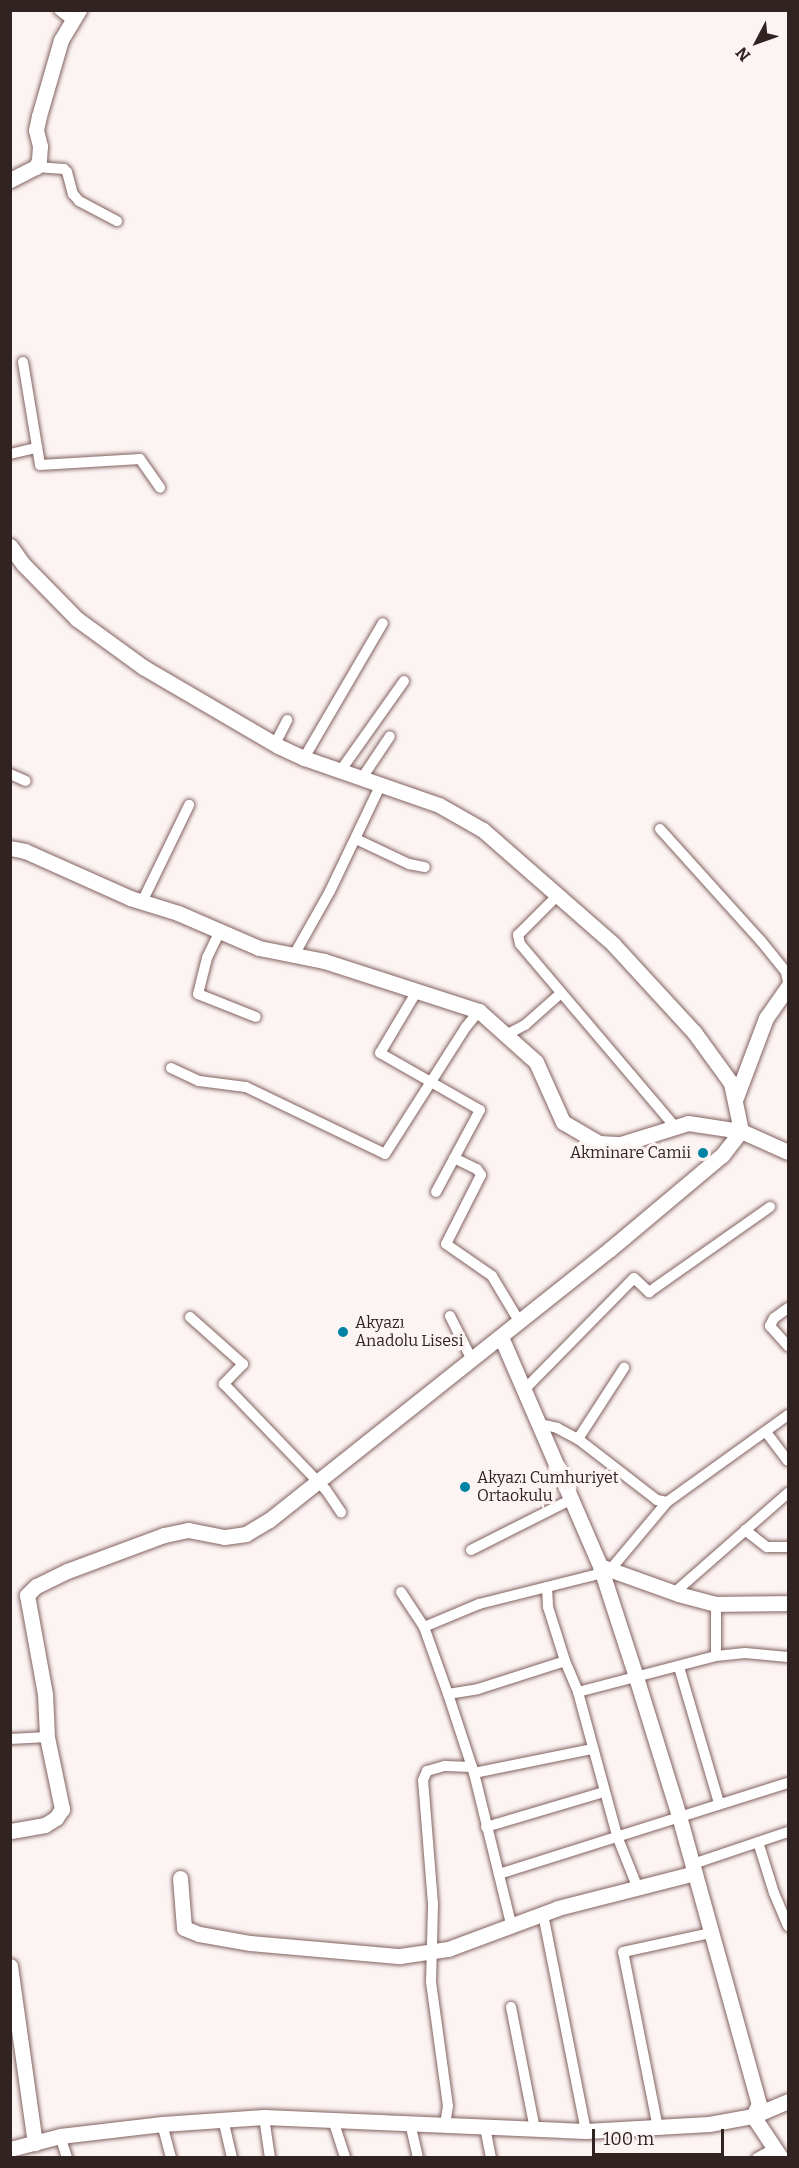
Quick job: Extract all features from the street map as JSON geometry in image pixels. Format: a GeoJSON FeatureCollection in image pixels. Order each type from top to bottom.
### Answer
{"type":"FeatureCollection","features":[{"type":"Feature","properties":{"kind":"street"},"geometry":{"type":"LineString","coordinates":[[36,167],[40,146],[36,130],[39,116],[61,40],[76,16],[59,10]]}},
{"type":"Feature","properties":{"kind":"street"},"geometry":{"type":"LineString","coordinates":[[10,180],[36,167],[64,169],[68,172],[73,194],[79,201],[117,221]]}},
{"type":"Feature","properties":{"kind":"street"},"geometry":{"type":"LineString","coordinates":[[23,362],[40,465],[140,459],[160,488]]}},
{"type":"Feature","properties":{"kind":"street"},"geometry":{"type":"LineString","coordinates":[[10,454],[37,448]]}},
{"type":"Feature","properties":{"kind":"street"},"geometry":{"type":"LineString","coordinates":[[10,546],[22,564],[77,619],[143,667],[274,744],[304,758],[439,806],[483,831],[613,944],[694,1032],[731,1083],[741,1131],[722,1155],[501,1337],[319,1482],[246,1534],[224,1537],[188,1530],[164,1535],[67,1571],[36,1586],[27,1595],[45,1694],[47,1737],[62,1809],[56,1818],[45,1825],[10,1832]]}},
{"type":"Feature","properties":{"kind":"street"},"geometry":{"type":"LineString","coordinates":[[304,758],[383,624]]}},
{"type":"Feature","properties":{"kind":"street"},"geometry":{"type":"LineString","coordinates":[[341,770],[404,681]]}},
{"type":"Feature","properties":{"kind":"street"},"geometry":{"type":"LineString","coordinates":[[274,744],[287,720]]}},
{"type":"Feature","properties":{"kind":"street"},"geometry":{"type":"LineString","coordinates":[[362,778],[390,736]]}},
{"type":"Feature","properties":{"kind":"street"},"geometry":{"type":"LineString","coordinates":[[10,774],[26,781]]}},
{"type":"Feature","properties":{"kind":"street"},"geometry":{"type":"LineString","coordinates":[[294,955],[356,839],[381,784]]}},
{"type":"Feature","properties":{"kind":"street"},"geometry":{"type":"LineString","coordinates":[[142,902],[189,805]]}},
{"type":"Feature","properties":{"kind":"street"},"geometry":{"type":"LineString","coordinates":[[660,829],[786,972],[789,984],[766,1018],[735,1100]]}},
{"type":"Feature","properties":{"kind":"street"},"geometry":{"type":"LineString","coordinates":[[356,839],[408,864],[425,867]]}},
{"type":"Feature","properties":{"kind":"street"},"geometry":{"type":"LineString","coordinates":[[10,848],[25,850],[142,902],[259,948],[324,961],[479,1011],[536,1062],[563,1122],[598,1143],[621,1144],[688,1123],[741,1131],[789,1152]]}},
{"type":"Feature","properties":{"kind":"street"},"geometry":{"type":"LineString","coordinates":[[556,896],[518,935],[520,944],[675,1127]]}},
{"type":"Feature","properties":{"kind":"street"},"geometry":{"type":"LineString","coordinates":[[220,931],[207,958],[198,994],[256,1017]]}},
{"type":"Feature","properties":{"kind":"street"},"geometry":{"type":"LineString","coordinates":[[417,991],[380,1053],[480,1110],[436,1192]]}},
{"type":"Feature","properties":{"kind":"street"},"geometry":{"type":"LineString","coordinates":[[506,1035],[525,1025],[561,993]]}},
{"type":"Feature","properties":{"kind":"street"},"geometry":{"type":"LineString","coordinates":[[171,1068],[199,1082],[246,1087],[385,1154],[479,1011]]}},
{"type":"Feature","properties":{"kind":"street"},"geometry":{"type":"LineString","coordinates":[[454,1158],[477,1169],[481,1175],[446,1244],[492,1276],[519,1321]]}},
{"type":"Feature","properties":{"kind":"street"},"geometry":{"type":"LineString","coordinates":[[523,1391],[634,1278],[649,1292],[770,1207]]}},
{"type":"Feature","properties":{"kind":"street"},"geometry":{"type":"LineString","coordinates":[[789,1308],[774,1318],[770,1326],[789,1346]]}},
{"type":"Feature","properties":{"kind":"street"},"geometry":{"type":"LineString","coordinates":[[450,1316],[471,1359]]}},
{"type":"Feature","properties":{"kind":"street"},"geometry":{"type":"LineString","coordinates":[[190,1317],[243,1364],[224,1384],[319,1482],[341,1512]]}},
{"type":"Feature","properties":{"kind":"street"},"geometry":{"type":"LineString","coordinates":[[501,1337],[570,1500],[604,1570],[679,1816],[759,2104],[753,2116]]}},
{"type":"Feature","properties":{"kind":"street"},"geometry":{"type":"LineString","coordinates":[[578,1439],[624,1368]]}},
{"type":"Feature","properties":{"kind":"street"},"geometry":{"type":"LineString","coordinates":[[424,1627],[479,1604],[604,1570],[667,1502],[789,1415]]}},
{"type":"Feature","properties":{"kind":"street"},"geometry":{"type":"LineString","coordinates":[[536,1423],[557,1428],[578,1439],[657,1500],[667,1502]]}},
{"type":"Feature","properties":{"kind":"street"},"geometry":{"type":"LineString","coordinates":[[765,1432],[789,1461]]}},
{"type":"Feature","properties":{"kind":"street"},"geometry":{"type":"LineString","coordinates":[[674,1593],[789,1493]]}},
{"type":"Feature","properties":{"kind":"street"},"geometry":{"type":"LineString","coordinates":[[471,1550],[570,1500]]}},
{"type":"Feature","properties":{"kind":"street"},"geometry":{"type":"LineString","coordinates":[[746,1530],[767,1547],[789,1547]]}},
{"type":"Feature","properties":{"kind":"street"},"geometry":{"type":"LineString","coordinates":[[604,1570],[716,1604],[789,1603]]}},
{"type":"Feature","properties":{"kind":"street"},"geometry":{"type":"LineString","coordinates":[[547,1587],[548,1606],[564,1661],[578,1692],[617,1836],[637,1886]]}},
{"type":"Feature","properties":{"kind":"street"},"geometry":{"type":"LineString","coordinates":[[401,1592],[424,1627],[448,1694],[473,1770],[511,1924]]}},
{"type":"Feature","properties":{"kind":"street"},"geometry":{"type":"LineString","coordinates":[[716,1604],[716,1656]]}},
{"type":"Feature","properties":{"kind":"street"},"geometry":{"type":"LineString","coordinates":[[578,1692],[716,1656],[744,1653],[789,1657]]}},
{"type":"Feature","properties":{"kind":"street"},"geometry":{"type":"LineString","coordinates":[[448,1694],[478,1689],[564,1661]]}},
{"type":"Feature","properties":{"kind":"street"},"geometry":{"type":"LineString","coordinates":[[679,1667],[719,1803]]}},
{"type":"Feature","properties":{"kind":"street"},"geometry":{"type":"LineString","coordinates":[[10,1739],[47,1737]]}},
{"type":"Feature","properties":{"kind":"street"},"geometry":{"type":"LineString","coordinates":[[445,2125],[447,2106],[431,1982],[433,1904],[423,1780],[427,1771],[445,1766],[473,1770],[592,1749]]}},
{"type":"Feature","properties":{"kind":"street"},"geometry":{"type":"LineString","coordinates":[[499,1874],[719,1803],[789,1783]]}},
{"type":"Feature","properties":{"kind":"street"},"geometry":{"type":"LineString","coordinates":[[486,1827],[604,1792]]}},
{"type":"Feature","properties":{"kind":"street"},"geometry":{"type":"LineString","coordinates":[[180,1878],[184,1928],[199,1934],[250,1943],[400,1956],[448,1949],[511,1924],[694,1868],[789,1832]]}},
{"type":"Feature","properties":{"kind":"street"},"geometry":{"type":"LineString","coordinates":[[758,1842],[774,1893],[789,1926]]}},
{"type":"Feature","properties":{"kind":"street"},"geometry":{"type":"LineString","coordinates":[[543,1914],[586,2131]]}},
{"type":"Feature","properties":{"kind":"street"},"geometry":{"type":"LineString","coordinates":[[658,2128],[623,1953],[711,1933]]}},
{"type":"Feature","properties":{"kind":"street"},"geometry":{"type":"LineString","coordinates":[[10,1966],[34,2143]]}},
{"type":"Feature","properties":{"kind":"street"},"geometry":{"type":"LineString","coordinates":[[511,2007],[536,2129]]}},
{"type":"Feature","properties":{"kind":"street"},"geometry":{"type":"LineString","coordinates":[[10,2149],[60,2136],[162,2124],[264,2117],[586,2131],[658,2128],[753,2116],[789,2102]]}},
{"type":"Feature","properties":{"kind":"street"},"geometry":{"type":"LineString","coordinates":[[753,2116],[778,2153],[758,2157]]}},
{"type":"Feature","properties":{"kind":"street"},"geometry":{"type":"LineString","coordinates":[[264,2117],[270,2157]]}},
{"type":"Feature","properties":{"kind":"street"},"geometry":{"type":"LineString","coordinates":[[223,2119],[232,2157]]}},
{"type":"Feature","properties":{"kind":"street"},"geometry":{"type":"LineString","coordinates":[[333,2120],[345,2157]]}},
{"type":"Feature","properties":{"kind":"street"},"geometry":{"type":"LineString","coordinates":[[410,2123],[418,2157]]}},
{"type":"Feature","properties":{"kind":"street"},"geometry":{"type":"LineString","coordinates":[[162,2124],[171,2157]]}},
{"type":"Feature","properties":{"kind":"street"},"geometry":{"type":"LineString","coordinates":[[485,2127],[491,2157]]}},
{"type":"Feature","properties":{"kind":"street"},"geometry":{"type":"LineString","coordinates":[[60,2136],[67,2157]]}},
{"type":"Feature","properties":{"kind":"place","name":"Akminare Camii"},"geometry":{"type":"Point","coordinates":[703,1153]}},
{"type":"Feature","properties":{"kind":"place","name":"Akyazı Anadolu Lisesi"},"geometry":{"type":"Point","coordinates":[343,1332]}},
{"type":"Feature","properties":{"kind":"place","name":"Akyazı Cumhuriyet Ortaokulu"},"geometry":{"type":"Point","coordinates":[465,1487]}}]}
